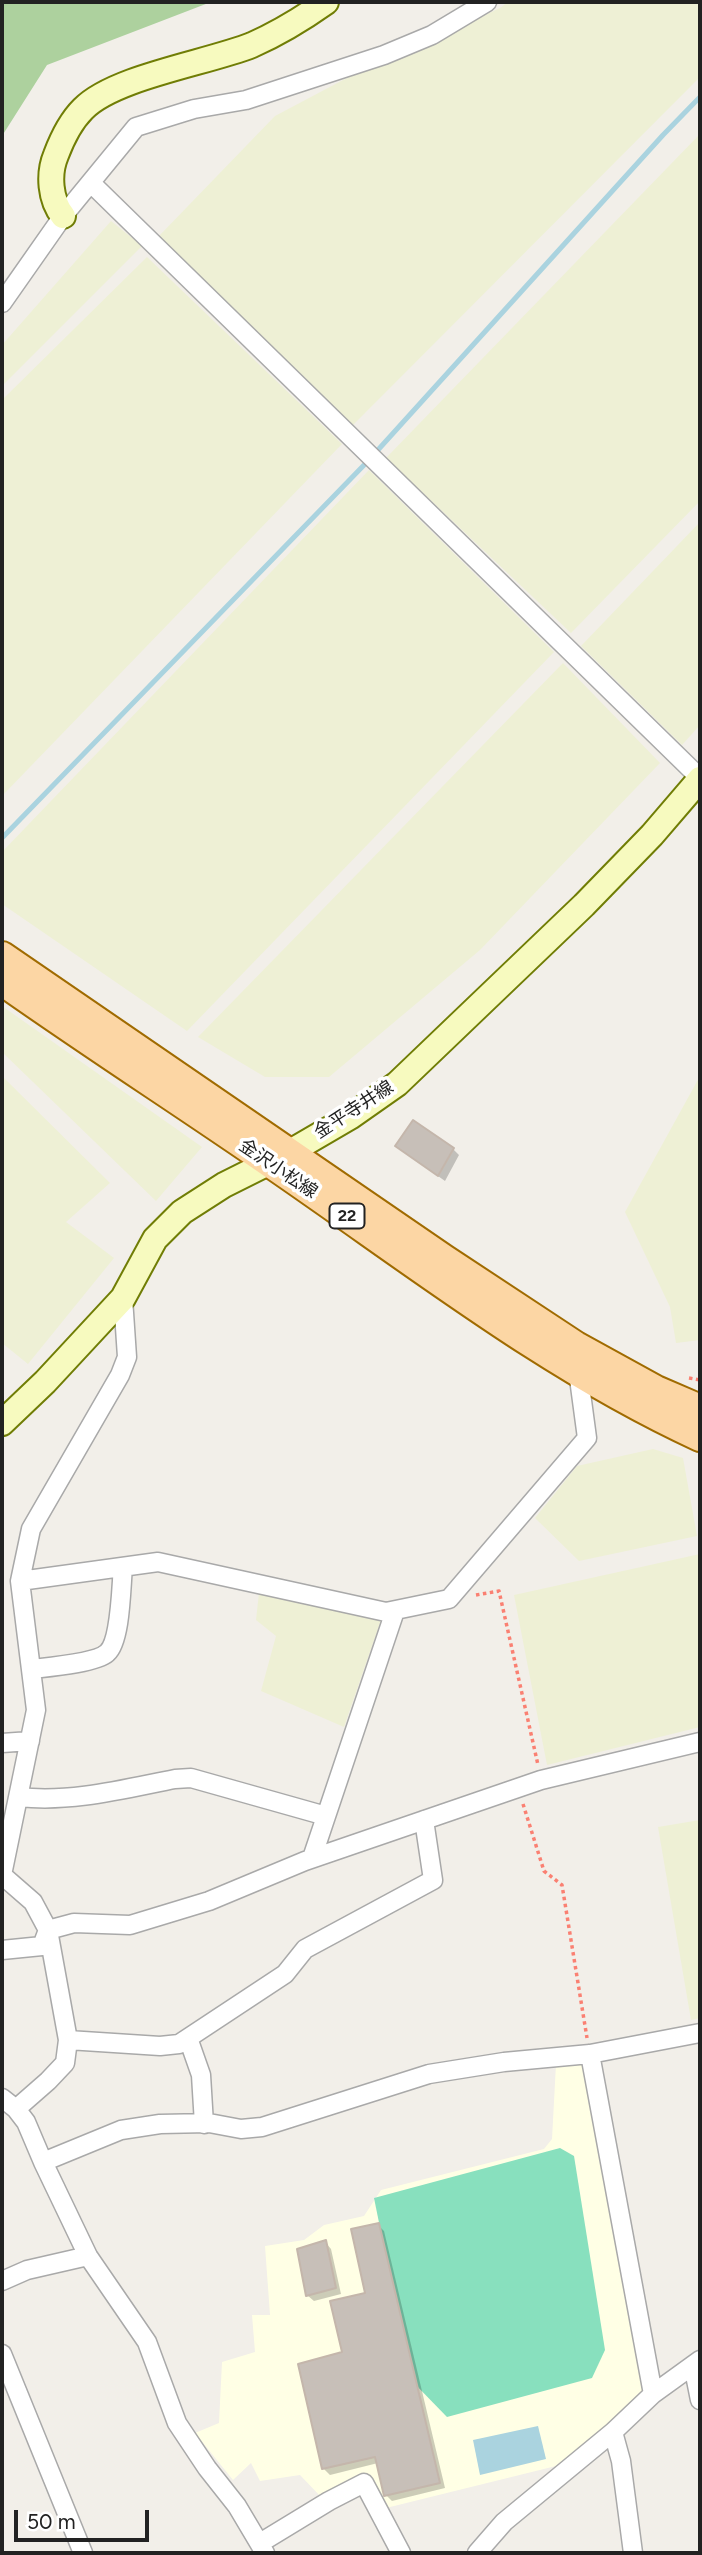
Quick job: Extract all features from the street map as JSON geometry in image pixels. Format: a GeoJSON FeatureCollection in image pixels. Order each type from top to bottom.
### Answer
{"type":"FeatureCollection","features":[{"type":"Feature","properties":{"kind":"main road"},"geometry":{"type":"LineString","coordinates":[[62,216],[54,205],[51,167],[64,135],[82,109],[102,94],[140,79],[251,45],[293,26],[326,2]]}},
{"type":"Feature","properties":{"kind":"main road","name":"金平寺井線"},"geometry":{"type":"LineString","coordinates":[[2,1423],[45,1382],[123,1298],[155,1239],[182,1212],[224,1185],[280,1158],[349,1117],[397,1084],[584,905],[652,835],[700,779]]}},
{"type":"Feature","properties":{"kind":"main road","name":"金沢小松線"},"geometry":{"type":"LineString","coordinates":[[2,956],[280,1158],[500,1324],[650,1414],[700,1437]]}},
{"type":"Feature","properties":{"kind":"main road","name":"金沢小松線"},"geometry":{"type":"LineString","coordinates":[[2,981],[444,1259],[576,1346],[656,1390],[700,1409]]}},
{"type":"Feature","properties":{"kind":"street"},"geometry":{"type":"LineString","coordinates":[[2,303],[62,216],[136,127],[194,109],[246,100],[384,55],[432,35],[486,2]]}},
{"type":"Feature","properties":{"kind":"street"},"geometry":{"type":"LineString","coordinates":[[91,183],[700,779]]}},
{"type":"Feature","properties":{"kind":"street"},"geometry":{"type":"LineString","coordinates":[[123,1298],[127,1357],[120,1375],[31,1529],[20,1581],[36,1710],[2,1875],[33,1902],[48,1930],[68,2040],[65,2063],[48,2081],[9,2104],[26,2122],[89,2256],[147,2342],[177,2423],[237,2506],[262,2548],[329,2501],[364,2483],[401,2553]]}},
{"type":"Feature","properties":{"kind":"street"},"geometry":{"type":"LineString","coordinates":[[20,1581],[158,1562],[386,1612],[449,1599],[587,1438],[578,1371]]}},
{"type":"Feature","properties":{"kind":"street"},"geometry":{"type":"LineString","coordinates":[[32,1669],[77,1663],[107,1654],[115,1641],[123,1567]]}},
{"type":"Feature","properties":{"kind":"street"},"geometry":{"type":"LineString","coordinates":[[312,1858],[395,1611]]}},
{"type":"Feature","properties":{"kind":"street"},"geometry":{"type":"LineString","coordinates":[[2,1743],[30,1741]]}},
{"type":"Feature","properties":{"kind":"street"},"geometry":{"type":"LineString","coordinates":[[48,1930],[74,1923],[130,1925],[209,1900],[312,1858],[541,1780],[700,1742]]}},
{"type":"Feature","properties":{"kind":"street"},"geometry":{"type":"LineString","coordinates":[[19,1797],[70,1798],[191,1778],[326,1816]]}},
{"type":"Feature","properties":{"kind":"street"},"geometry":{"type":"LineString","coordinates":[[68,2040],[160,2046],[179,2044],[285,1974],[305,1948],[433,1880],[424,1820]]}},
{"type":"Feature","properties":{"kind":"street"},"geometry":{"type":"LineString","coordinates":[[2,1951],[42,1946],[48,1930]]}},
{"type":"Feature","properties":{"kind":"street"},"geometry":{"type":"LineString","coordinates":[[43,2162],[121,2130],[160,2124],[204,2124],[241,2129],[262,2127],[429,2074],[504,2062],[590,2054],[700,2033]]}},
{"type":"Feature","properties":{"kind":"street"},"geometry":{"type":"LineString","coordinates":[[187,2038],[201,2074],[204,2124]]}},
{"type":"Feature","properties":{"kind":"street"},"geometry":{"type":"LineString","coordinates":[[590,2054],[653,2394]]}},
{"type":"Feature","properties":{"kind":"street"},"geometry":{"type":"LineString","coordinates":[[2,2281],[27,2270],[89,2256]]}},
{"type":"Feature","properties":{"kind":"street"},"geometry":{"type":"LineString","coordinates":[[2,2354],[83,2553]]}},
{"type":"Feature","properties":{"kind":"street"},"geometry":{"type":"LineString","coordinates":[[477,2553],[504,2522],[613,2432],[653,2394],[697,2363]]}},
{"type":"Feature","properties":{"kind":"street"},"geometry":{"type":"LineString","coordinates":[[697,2363],[700,2400]]}},
{"type":"Feature","properties":{"kind":"street"},"geometry":{"type":"LineString","coordinates":[[613,2432],[621,2461],[634,2553]]}},
{"type":"Feature","properties":{"kind":"path"},"geometry":{"type":"LineString","coordinates":[[449,1599],[499,1591],[541,1780]]}},
{"type":"Feature","properties":{"kind":"path"},"geometry":{"type":"LineString","coordinates":[[518,1788],[544,1871],[562,1885],[590,2054]]}},
{"type":"Feature","properties":{"kind":"shaded area"},"geometry":{"type":"Polygon","coordinates":[[[508,2],[700,2],[700,77],[353,425],[159,236],[275,116],[343,80],[508,2]]]}},
{"type":"Feature","properties":{"kind":"shaded area"},"geometry":{"type":"Polygon","coordinates":[[[700,134],[700,501],[571,633],[386,458],[700,134]]]}},
{"type":"Feature","properties":{"kind":"shaded area"},"geometry":{"type":"Polygon","coordinates":[[[111,221],[142,246],[2,386],[2,345],[111,221]]]}},
{"type":"Feature","properties":{"kind":"shaded area"},"geometry":{"type":"Polygon","coordinates":[[[147,257],[342,444],[2,796],[2,400],[147,257]]]}},
{"type":"Feature","properties":{"kind":"shaded area"},"geometry":{"type":"Polygon","coordinates":[[[369,470],[554,652],[187,1031],[2,904],[2,852],[369,470]]]}},
{"type":"Feature","properties":{"kind":"shaded area"},"geometry":{"type":"Polygon","coordinates":[[[700,522],[700,725],[682,745],[581,646],[700,522]]]}},
{"type":"Feature","properties":{"kind":"shaded area"},"geometry":{"type":"Polygon","coordinates":[[[563,663],[660,763],[480,950],[329,1077],[265,1077],[198,1037],[563,663]]]}},
{"type":"Feature","properties":{"kind":"shaded area"},"geometry":{"type":"Polygon","coordinates":[[[2,1006],[202,1147],[156,1201],[2,1052],[2,1006]]]}},
{"type":"Feature","properties":{"kind":"shaded area"},"geometry":{"type":"Polygon","coordinates":[[[2,1076],[110,1183],[66,1222],[114,1258],[28,1364],[2,1343],[2,1076]]]}},
{"type":"Feature","properties":{"kind":"shaded area"},"geometry":{"type":"Polygon","coordinates":[[[700,1076],[700,1340],[676,1343],[670,1307],[625,1212],[700,1076]]]}},
{"type":"Feature","properties":{"kind":"shaded area"},"geometry":{"type":"Polygon","coordinates":[[[653,1449],[683,1458],[697,1536],[579,1561],[535,1518],[577,1466],[653,1449]]]}},
{"type":"Feature","properties":{"kind":"shaded area"},"geometry":{"type":"Polygon","coordinates":[[[700,1554],[700,1727],[547,1765],[514,1595],[700,1554]]]}},
{"type":"Feature","properties":{"kind":"shaded area"},"geometry":{"type":"Polygon","coordinates":[[[259,1593],[381,1620],[344,1727],[261,1691],[276,1636],[256,1620],[259,1593]]]}},
{"type":"Feature","properties":{"kind":"shaded area"},"geometry":{"type":"Polygon","coordinates":[[[700,1820],[700,2018],[691,2020],[658,1827],[700,1820]]]}},
{"type":"Feature","properties":{"kind":"shaded area"},"geometry":{"type":"Polygon","coordinates":[[[586,2061],[650,2390],[556,2466],[386,2508],[370,2475],[349,2479],[323,2499],[300,2475],[260,2481],[251,2463],[233,2480],[195,2433],[219,2423],[222,2362],[255,2352],[252,2315],[270,2315],[265,2246],[304,2240],[324,2225],[364,2216],[381,2190],[544,2149],[552,2139],[556,2064],[586,2061]]]}},
{"type":"Feature","properties":{"kind":"green space"},"geometry":{"type":"Polygon","coordinates":[[[2,2],[211,2],[47,65],[2,136],[2,2]]]}},
{"type":"Feature","properties":{"kind":"green space"},"geometry":{"type":"Polygon","coordinates":[[[560,2148],[574,2156],[605,2350],[592,2378],[447,2417],[411,2380],[374,2198],[560,2148]]]}},
{"type":"Feature","properties":{"kind":"water"},"geometry":{"type":"Polygon","coordinates":[[[538,2426],[546,2459],[480,2475],[473,2440],[538,2426]]]}},
{"type":"Feature","properties":{"kind":"building"},"geometry":{"type":"Polygon","coordinates":[[[413,1120],[454,1148],[438,1176],[395,1146],[413,1120]]]}},
{"type":"Feature","properties":{"kind":"building"},"geometry":{"type":"Polygon","coordinates":[[[379,2223],[440,2483],[384,2496],[375,2457],[322,2469],[298,2364],[342,2352],[330,2301],[365,2293],[351,2229],[379,2223]]]}},
{"type":"Feature","properties":{"kind":"building"},"geometry":{"type":"Polygon","coordinates":[[[326,2240],[336,2288],[306,2296],[297,2249],[326,2240]]]}},
{"type":"Feature","properties":{"kind":"waterway"},"geometry":{"type":"LineString","coordinates":[[377,451],[700,97]]}},
{"type":"Feature","properties":{"kind":"waterway"},"geometry":{"type":"LineString","coordinates":[[2,838],[366,463]]}}]}
